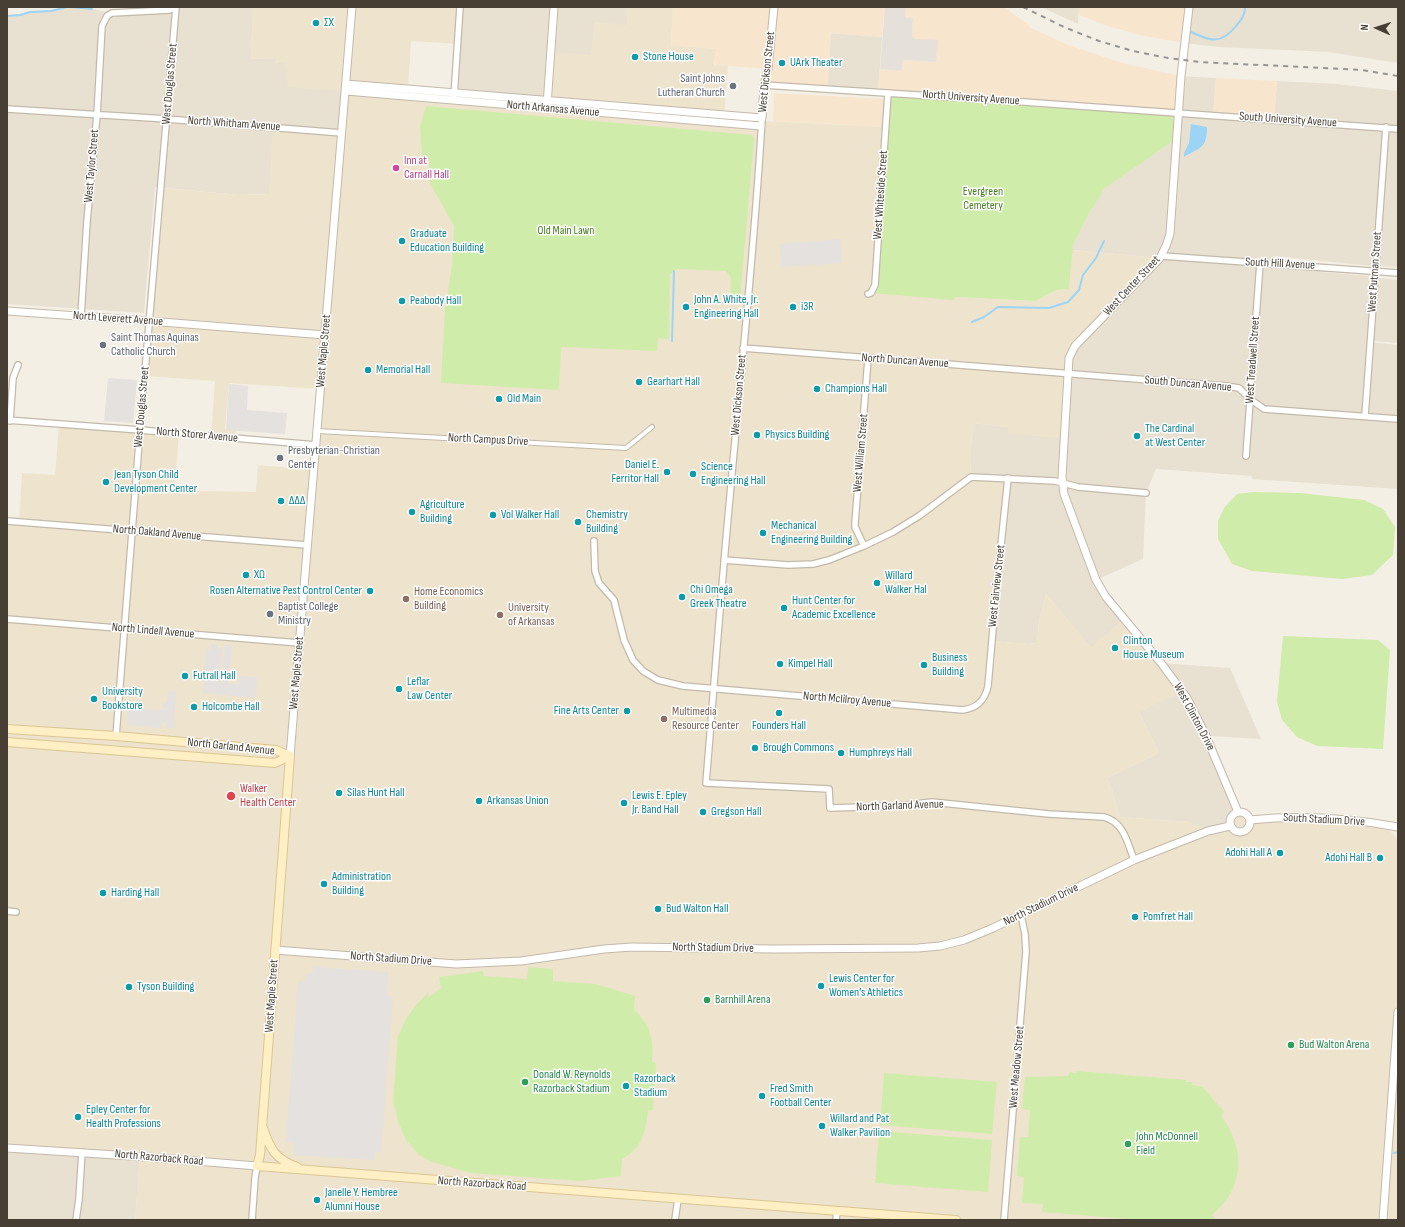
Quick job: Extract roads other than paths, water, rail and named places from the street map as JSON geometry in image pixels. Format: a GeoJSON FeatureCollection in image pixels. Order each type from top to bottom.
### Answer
{"type":"FeatureCollection","features":[{"type":"Feature","properties":{"kind":"main road","name":"North Garland Avenue"},"geometry":{"type":"LineString","coordinates":[[7,729],[116,736],[276,750],[290,756]]}},
{"type":"Feature","properties":{"kind":"main road","name":"North Garland Avenue"},"geometry":{"type":"LineString","coordinates":[[7,742],[275,763],[290,756]]}},
{"type":"Feature","properties":{"kind":"main road","name":"West Maple Street"},"geometry":{"type":"LineString","coordinates":[[257,1166],[260,1155],[290,756]]}},
{"type":"Feature","properties":{"kind":"main road"},"geometry":{"type":"LineString","coordinates":[[262,1124],[272,1150],[280,1159],[307,1170]]}},
{"type":"Feature","properties":{"kind":"main road","name":"North Razorback Road"},"geometry":{"type":"LineString","coordinates":[[257,1166],[678,1199],[836,1216],[956,1220]]}},
{"type":"Feature","properties":{"kind":"street","name":"West Taylor Street"},"geometry":{"type":"LineString","coordinates":[[81,316],[102,26],[107,16],[112,13],[170,10],[176,7]]}},
{"type":"Feature","properties":{"kind":"street","name":"West Douglas Street"},"geometry":{"type":"LineString","coordinates":[[116,736],[176,7]]}},
{"type":"Feature","properties":{"kind":"street","name":"West Maple Street"},"geometry":{"type":"LineString","coordinates":[[290,756],[352,7]]}},
{"type":"Feature","properties":{"kind":"street"},"geometry":{"type":"LineString","coordinates":[[454,97],[460,7]]}},
{"type":"Feature","properties":{"kind":"street"},"geometry":{"type":"LineString","coordinates":[[547,105],[554,7]]}},
{"type":"Feature","properties":{"kind":"street","name":"West Dickson Street"},"geometry":{"type":"LineString","coordinates":[[706,783],[764,85],[768,69],[774,7]]}},
{"type":"Feature","properties":{"kind":"street","name":"West Center Street"},"geometry":{"type":"LineString","coordinates":[[1062,483],[1068,358],[1075,346],[1162,256],[1170,234],[1178,112],[1189,7]]}},
{"type":"Feature","properties":{"kind":"street","name":"North University Avenue"},"geometry":{"type":"LineString","coordinates":[[764,85],[1178,112]]}},
{"type":"Feature","properties":{"kind":"street","name":"North Arkansas Avenue"},"geometry":{"type":"LineString","coordinates":[[346,88],[762,122]]}},
{"type":"Feature","properties":{"kind":"street","name":"West Whiteside Street"},"geometry":{"type":"LineString","coordinates":[[868,294],[871,293],[875,285],[888,93]]}},
{"type":"Feature","properties":{"kind":"street","name":"North Whitham Avenue"},"geometry":{"type":"LineString","coordinates":[[7,109],[342,132]]}},
{"type":"Feature","properties":{"kind":"street","name":"South University Avenue"},"geometry":{"type":"LineString","coordinates":[[1178,112],[1398,129]]}},
{"type":"Feature","properties":{"kind":"street","name":"West Putman Street"},"geometry":{"type":"LineString","coordinates":[[1365,416],[1386,128]]}},
{"type":"Feature","properties":{"kind":"street","name":"South Hill Avenue"},"geometry":{"type":"LineString","coordinates":[[1162,256],[1398,273]]}},
{"type":"Feature","properties":{"kind":"street","name":"West Treadwell Street"},"geometry":{"type":"LineString","coordinates":[[1246,456],[1260,264]]}},
{"type":"Feature","properties":{"kind":"street","name":"North Leverett Avenue"},"geometry":{"type":"LineString","coordinates":[[7,311],[325,335]]}},
{"type":"Feature","properties":{"kind":"street","name":"North Duncan Avenue"},"geometry":{"type":"LineString","coordinates":[[743,348],[1067,374]]}},
{"type":"Feature","properties":{"kind":"street","name":"West William Street"},"geometry":{"type":"LineString","coordinates":[[864,546],[855,527],[855,523],[868,359]]}},
{"type":"Feature","properties":{"kind":"street"},"geometry":{"type":"LineString","coordinates":[[9,420],[13,378],[18,365]]}},
{"type":"Feature","properties":{"kind":"street","name":"South Duncan Avenue"},"geometry":{"type":"LineString","coordinates":[[1067,374],[1226,386],[1239,388],[1250,399],[1264,408],[1398,418]]}},
{"type":"Feature","properties":{"kind":"street","name":"North Storer Avenue"},"geometry":{"type":"LineString","coordinates":[[9,420],[316,445]]}},
{"type":"Feature","properties":{"kind":"street","name":"North Campus Drive"},"geometry":{"type":"LineString","coordinates":[[317,431],[626,448],[652,427]]}},
{"type":"Feature","properties":{"kind":"street"},"geometry":{"type":"LineString","coordinates":[[724,560],[788,565],[813,564],[829,560],[864,546],[893,532],[920,516],[971,477],[1055,481],[1078,488],[1146,493]]}},
{"type":"Feature","properties":{"kind":"street","name":"West Fairview Street"},"geometry":{"type":"LineString","coordinates":[[979,704],[986,693],[1008,478]]}},
{"type":"Feature","properties":{"kind":"street","name":"West Clinton Drive"},"geometry":{"type":"LineString","coordinates":[[1062,483],[1064,494],[1096,580],[1106,596],[1162,663],[1187,698],[1206,736],[1238,812]]}},
{"type":"Feature","properties":{"kind":"street","name":"North Oakland Avenue"},"geometry":{"type":"LineString","coordinates":[[7,521],[307,545]]}},
{"type":"Feature","properties":{"kind":"street","name":"North McIilroy Avenue"},"geometry":{"type":"LineString","coordinates":[[594,541],[595,571],[599,583],[614,600],[624,640],[633,660],[644,671],[658,680],[683,686],[964,710],[970,709],[979,704]]}},
{"type":"Feature","properties":{"kind":"street","name":"North Lindell Avenue"},"geometry":{"type":"LineString","coordinates":[[7,619],[299,643]]}},
{"type":"Feature","properties":{"kind":"street","name":"North Garland Avenue"},"geometry":{"type":"LineString","coordinates":[[706,783],[829,789],[830,808],[898,806],[932,802],[1111,818],[1122,830],[1134,860]]}},
{"type":"Feature","properties":{"kind":"street"},"geometry":{"type":"LineString","coordinates":[[1238,812],[1246,813],[1250,820],[1249,827],[1243,832],[1235,831],[1230,826],[1231,818],[1238,812]]}},
{"type":"Feature","properties":{"kind":"street","name":"South Stadium Drive"},"geometry":{"type":"LineString","coordinates":[[1250,820],[1273,817],[1337,819],[1398,827]]}},
{"type":"Feature","properties":{"kind":"street"},"geometry":{"type":"LineString","coordinates":[[1134,860],[1208,831],[1230,826]]}},
{"type":"Feature","properties":{"kind":"street","name":"North Stadium Drive"},"geometry":{"type":"LineString","coordinates":[[275,950],[456,964],[521,961],[604,949],[918,948],[940,946],[964,940],[993,928],[1134,860]]}},
{"type":"Feature","properties":{"kind":"street"},"geometry":{"type":"LineString","coordinates":[[7,912],[16,912]]}},
{"type":"Feature","properties":{"kind":"street","name":"West Meadow Street"},"geometry":{"type":"LineString","coordinates":[[1004,1220],[1027,942],[1021,915]]}},
{"type":"Feature","properties":{"kind":"street"},"geometry":{"type":"LineString","coordinates":[[1383,1220],[1398,1012]]}},
{"type":"Feature","properties":{"kind":"street","name":"North Razorback Road"},"geometry":{"type":"LineString","coordinates":[[7,1148],[82,1152],[257,1166]]}},
{"type":"Feature","properties":{"kind":"street"},"geometry":{"type":"LineString","coordinates":[[76,1220],[82,1152]]}},
{"type":"Feature","properties":{"kind":"street","name":"West Maple Street"},"geometry":{"type":"LineString","coordinates":[[252,1220],[257,1166]]}},
{"type":"Feature","properties":{"kind":"street"},"geometry":{"type":"LineString","coordinates":[[676,1220],[678,1199]]}},
{"type":"Feature","properties":{"kind":"water"},"geometry":{"type":"Polygon","coordinates":[[[1191,124],[1207,127],[1206,140],[1202,146],[1184,157],[1184,153],[1189,143],[1191,124]]]}},
{"type":"Feature","properties":{"kind":"waterway"},"geometry":{"type":"LineString","coordinates":[[7,16],[20,15],[30,12],[51,11],[67,7]]}},
{"type":"Feature","properties":{"kind":"waterway"},"geometry":{"type":"LineString","coordinates":[[71,7],[92,9]]}},
{"type":"Feature","properties":{"kind":"waterway"},"geometry":{"type":"LineString","coordinates":[[1191,32],[1204,38],[1215,40],[1220,39],[1231,32],[1240,22],[1245,7]]}},
{"type":"Feature","properties":{"kind":"waterway"},"geometry":{"type":"LineString","coordinates":[[972,322],[984,317],[998,307],[1049,308],[1068,302],[1079,290],[1083,275],[1096,258],[1104,241]]}},
{"type":"Feature","properties":{"kind":"waterway"},"geometry":{"type":"LineString","coordinates":[[672,341],[674,271]]}},
{"type":"Feature","properties":{"kind":"waterway"},"geometry":{"type":"LineString","coordinates":[[1394,1153],[1398,1152]]}},
{"type":"Feature","properties":{"kind":"railway"},"geometry":{"type":"LineString","coordinates":[[1023,7],[1064,27],[1099,41],[1133,51],[1168,58],[1200,62],[1362,70],[1398,76]]}},
{"type":"Feature","properties":{"kind":"place","name":"ΣΧ"},"geometry":{"type":"Point","coordinates":[316,23]}},
{"type":"Feature","properties":{"kind":"place","name":"Stone House"},"geometry":{"type":"Point","coordinates":[635,57]}},
{"type":"Feature","properties":{"kind":"place","name":"UArk Theater"},"geometry":{"type":"Point","coordinates":[782,63]}},
{"type":"Feature","properties":{"kind":"place","name":"Saint Johns Lutheran Church"},"geometry":{"type":"Point","coordinates":[733,86]}},
{"type":"Feature","properties":{"kind":"place","name":"Inn at Carnall Hall"},"geometry":{"type":"Point","coordinates":[396,168]}},
{"type":"Feature","properties":{"kind":"place","name":"Graduate Education Building"},"geometry":{"type":"Point","coordinates":[402,241]}},
{"type":"Feature","properties":{"kind":"place","name":"Peabody Hall"},"geometry":{"type":"Point","coordinates":[402,301]}},
{"type":"Feature","properties":{"kind":"place","name":"John A. White, Jr. Engineering Hall"},"geometry":{"type":"Point","coordinates":[686,307]}},
{"type":"Feature","properties":{"kind":"place","name":"i3R"},"geometry":{"type":"Point","coordinates":[793,307]}},
{"type":"Feature","properties":{"kind":"place","name":"Saint Thomas Aquinas Catholic Church"},"geometry":{"type":"Point","coordinates":[103,345]}},
{"type":"Feature","properties":{"kind":"place","name":"Memorial Hall"},"geometry":{"type":"Point","coordinates":[368,370]}},
{"type":"Feature","properties":{"kind":"place","name":"Gearhart Hall"},"geometry":{"type":"Point","coordinates":[639,382]}},
{"type":"Feature","properties":{"kind":"place","name":"Champions Hall"},"geometry":{"type":"Point","coordinates":[817,389]}},
{"type":"Feature","properties":{"kind":"place","name":"Old Main"},"geometry":{"type":"Point","coordinates":[499,399]}},
{"type":"Feature","properties":{"kind":"place","name":"Physics Building"},"geometry":{"type":"Point","coordinates":[757,435]}},
{"type":"Feature","properties":{"kind":"place","name":"The Cardinal at West Center"},"geometry":{"type":"Point","coordinates":[1137,436]}},
{"type":"Feature","properties":{"kind":"place","name":"Presbyterian-Christian Center"},"geometry":{"type":"Point","coordinates":[280,458]}},
{"type":"Feature","properties":{"kind":"place","name":"Daniel E. Ferritor Hall"},"geometry":{"type":"Point","coordinates":[667,472]}},
{"type":"Feature","properties":{"kind":"place","name":"Science Engineering Hall"},"geometry":{"type":"Point","coordinates":[693,474]}},
{"type":"Feature","properties":{"kind":"place","name":"Jean Tyson Child Development Center"},"geometry":{"type":"Point","coordinates":[106,482]}},
{"type":"Feature","properties":{"kind":"place","name":"ΔΔΔ"},"geometry":{"type":"Point","coordinates":[281,501]}},
{"type":"Feature","properties":{"kind":"place","name":"Agriculture Building"},"geometry":{"type":"Point","coordinates":[412,512]}},
{"type":"Feature","properties":{"kind":"place","name":"Vol Walker Hall"},"geometry":{"type":"Point","coordinates":[493,515]}},
{"type":"Feature","properties":{"kind":"place","name":"Chemistry Building"},"geometry":{"type":"Point","coordinates":[578,522]}},
{"type":"Feature","properties":{"kind":"place","name":"Mechanical Engineering Building"},"geometry":{"type":"Point","coordinates":[763,533]}},
{"type":"Feature","properties":{"kind":"place","name":"ΧΩ"},"geometry":{"type":"Point","coordinates":[246,575]}},
{"type":"Feature","properties":{"kind":"place","name":"Willard Walker Hal"},"geometry":{"type":"Point","coordinates":[877,583]}},
{"type":"Feature","properties":{"kind":"place","name":"Rosen Alternative Pest Control Center"},"geometry":{"type":"Point","coordinates":[370,591]}},
{"type":"Feature","properties":{"kind":"place","name":"Chi Omega Greek Theatre"},"geometry":{"type":"Point","coordinates":[682,597]}},
{"type":"Feature","properties":{"kind":"place","name":"Home Economics Building"},"geometry":{"type":"Point","coordinates":[406,599]}},
{"type":"Feature","properties":{"kind":"place","name":"Hunt Center for Academic Excellence"},"geometry":{"type":"Point","coordinates":[784,608]}},
{"type":"Feature","properties":{"kind":"place","name":"Baptist College Ministry"},"geometry":{"type":"Point","coordinates":[270,614]}},
{"type":"Feature","properties":{"kind":"place","name":"University of Arkansas"},"geometry":{"type":"Point","coordinates":[500,615]}},
{"type":"Feature","properties":{"kind":"place","name":"Clinton House Museum"},"geometry":{"type":"Point","coordinates":[1115,648]}},
{"type":"Feature","properties":{"kind":"place","name":"Kimpel Hall"},"geometry":{"type":"Point","coordinates":[780,664]}},
{"type":"Feature","properties":{"kind":"place","name":"Business Building"},"geometry":{"type":"Point","coordinates":[924,665]}},
{"type":"Feature","properties":{"kind":"place","name":"Futrall Hall"},"geometry":{"type":"Point","coordinates":[185,676]}},
{"type":"Feature","properties":{"kind":"place","name":"Leflar Law Center"},"geometry":{"type":"Point","coordinates":[399,689]}},
{"type":"Feature","properties":{"kind":"place","name":"University Bookstore"},"geometry":{"type":"Point","coordinates":[94,699]}},
{"type":"Feature","properties":{"kind":"place","name":"Holcombe Hall"},"geometry":{"type":"Point","coordinates":[194,707]}},
{"type":"Feature","properties":{"kind":"place","name":"Fine Arts Center"},"geometry":{"type":"Point","coordinates":[627,711]}},
{"type":"Feature","properties":{"kind":"place","name":"Founders Hall"},"geometry":{"type":"Point","coordinates":[779,713]}},
{"type":"Feature","properties":{"kind":"place","name":"Multimedia Resource Center"},"geometry":{"type":"Point","coordinates":[664,719]}},
{"type":"Feature","properties":{"kind":"place","name":"Brough Commons"},"geometry":{"type":"Point","coordinates":[755,748]}},
{"type":"Feature","properties":{"kind":"place","name":"Humphreys Hall"},"geometry":{"type":"Point","coordinates":[841,753]}},
{"type":"Feature","properties":{"kind":"place","name":"Silas Hunt Hall"},"geometry":{"type":"Point","coordinates":[339,793]}},
{"type":"Feature","properties":{"kind":"place","name":"Walker Health Center"},"geometry":{"type":"Point","coordinates":[231,796]}},
{"type":"Feature","properties":{"kind":"place","name":"Arkansas Union"},"geometry":{"type":"Point","coordinates":[479,801]}},
{"type":"Feature","properties":{"kind":"place","name":"Lewis E. Epley Jr. Band Hall"},"geometry":{"type":"Point","coordinates":[624,803]}},
{"type":"Feature","properties":{"kind":"place","name":"Gregson Hall"},"geometry":{"type":"Point","coordinates":[703,812]}},
{"type":"Feature","properties":{"kind":"place","name":"Adohi Hall A"},"geometry":{"type":"Point","coordinates":[1280,853]}},
{"type":"Feature","properties":{"kind":"place","name":"Adohi Hall B"},"geometry":{"type":"Point","coordinates":[1380,858]}},
{"type":"Feature","properties":{"kind":"place","name":"Administration Building"},"geometry":{"type":"Point","coordinates":[324,884]}},
{"type":"Feature","properties":{"kind":"place","name":"Harding Hall"},"geometry":{"type":"Point","coordinates":[103,893]}},
{"type":"Feature","properties":{"kind":"place","name":"Bud Walton Hall"},"geometry":{"type":"Point","coordinates":[658,909]}},
{"type":"Feature","properties":{"kind":"place","name":"Pomfret Hall"},"geometry":{"type":"Point","coordinates":[1135,917]}},
{"type":"Feature","properties":{"kind":"place","name":"Lewis Center for Women’s Athletics"},"geometry":{"type":"Point","coordinates":[821,986]}},
{"type":"Feature","properties":{"kind":"place","name":"Tyson Building"},"geometry":{"type":"Point","coordinates":[129,987]}},
{"type":"Feature","properties":{"kind":"place","name":"Barnhill Arena"},"geometry":{"type":"Point","coordinates":[707,1000]}},
{"type":"Feature","properties":{"kind":"place","name":"Bud Walton Arena"},"geometry":{"type":"Point","coordinates":[1291,1045]}},
{"type":"Feature","properties":{"kind":"place","name":"Donald W. Reynolds Razorback Stadium"},"geometry":{"type":"Point","coordinates":[525,1082]}},
{"type":"Feature","properties":{"kind":"place","name":"Razorback Stadium"},"geometry":{"type":"Point","coordinates":[626,1086]}},
{"type":"Feature","properties":{"kind":"place","name":"Fred Smith Football Center"},"geometry":{"type":"Point","coordinates":[762,1096]}},
{"type":"Feature","properties":{"kind":"place","name":"Epley Center for Health Professions"},"geometry":{"type":"Point","coordinates":[78,1117]}},
{"type":"Feature","properties":{"kind":"place","name":"Willard and Pat Walker Pavilion"},"geometry":{"type":"Point","coordinates":[822,1126]}},
{"type":"Feature","properties":{"kind":"place","name":"John McDonnell Field"},"geometry":{"type":"Point","coordinates":[1128,1144]}},
{"type":"Feature","properties":{"kind":"place","name":"Janelle Y. Hembree Alumni House"},"geometry":{"type":"Point","coordinates":[317,1200]}},
{"type":"Feature","properties":{"kind":"park label","name":"Evergreen Cemetery"},"geometry":{"type":"Point","coordinates":[983,199]}},
{"type":"Feature","properties":{"kind":"park label","name":"Old Main Lawn"},"geometry":{"type":"Point","coordinates":[566,231]}}]}
